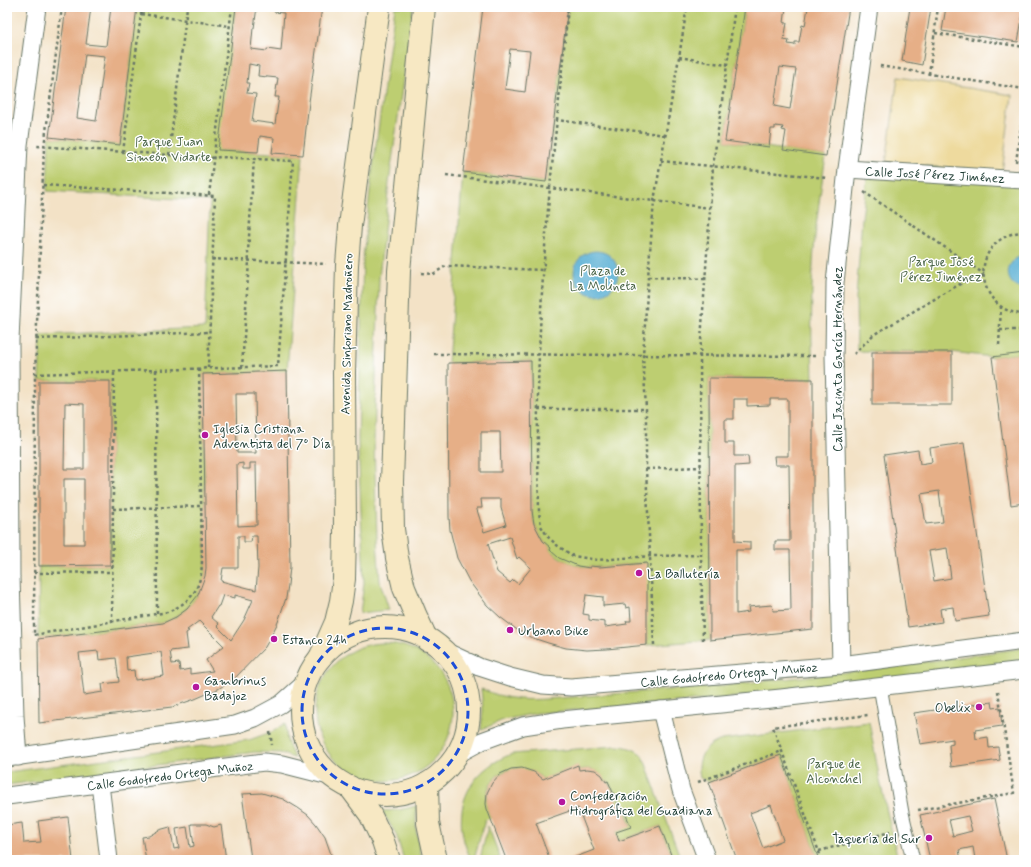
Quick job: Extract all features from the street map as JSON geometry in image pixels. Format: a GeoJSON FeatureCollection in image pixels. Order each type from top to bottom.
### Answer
{"type":"FeatureCollection","features":[{"type":"Feature","properties":{"kind":"main road","name":"Avenida Sinforiano Madroñero"},"geometry":{"type":"LineString","coordinates":[[320,658],[336,622],[344,579],[344,373],[350,226],[379,7]]}},
{"type":"Feature","properties":{"kind":"main road"},"geometry":{"type":"LineString","coordinates":[[424,7],[399,271],[392,482],[393,529],[397,558],[404,588],[415,614],[434,644]]}},
{"type":"Feature","properties":{"kind":"main road"},"geometry":{"type":"LineString","coordinates":[[341,782],[371,794],[400,794],[414,790],[439,776],[458,754],[464,741],[468,725],[469,710],[465,684],[459,670],[451,660],[434,644],[416,633],[390,627],[376,628],[351,634],[339,641],[320,658],[312,669],[302,700],[301,710],[304,733],[309,746],[315,757],[341,782],[370,814],[383,841],[389,860]]}},
{"type":"Feature","properties":{"kind":"main road"},"geometry":{"type":"LineString","coordinates":[[427,784],[428,823],[436,860]]}},
{"type":"Feature","properties":{"kind":"street"},"geometry":{"type":"LineString","coordinates":[[37,7],[19,145],[14,250],[10,375],[12,631],[15,716],[12,757],[234,725],[255,718],[281,704],[307,681]]}},
{"type":"Feature","properties":{"kind":"street","name":"Calle Jacinta García Hernández"},"geometry":{"type":"LineString","coordinates":[[841,665],[834,356],[835,283],[846,174],[869,7]]}},
{"type":"Feature","properties":{"kind":"street","name":"Calle José Pérez Jiménez"},"geometry":{"type":"LineString","coordinates":[[846,174],[1022,172]]}},
{"type":"Feature","properties":{"kind":"street","name":"Calle Godofredo Ortega y Muñoz"},"geometry":{"type":"LineString","coordinates":[[434,644],[479,667],[510,677],[543,685],[571,687],[841,665],[1024,641]]}},
{"type":"Feature","properties":{"kind":"street","name":"Calle Godofredo Ortega y Muñoz"},"geometry":{"type":"LineString","coordinates":[[458,754],[482,741],[523,726],[562,720],[1024,670]]}},
{"type":"Feature","properties":{"kind":"street"},"geometry":{"type":"LineString","coordinates":[[880,686],[905,828],[913,860]]}},
{"type":"Feature","properties":{"kind":"street"},"geometry":{"type":"LineString","coordinates":[[662,710],[681,789],[707,860]]}},
{"type":"Feature","properties":{"kind":"street","name":"Calle Godofredo Ortega Muñoz"},"geometry":{"type":"LineString","coordinates":[[7,796],[264,762],[282,764],[341,782]]}},
{"type":"Feature","properties":{"kind":"street"},"geometry":{"type":"LineString","coordinates":[[100,784],[109,860]]}},
{"type":"Feature","properties":{"kind":"path"},"geometry":{"type":"LineString","coordinates":[[62,7],[44,147],[35,374],[34,635],[167,612],[183,604],[196,590],[199,582],[202,562],[199,369]]}},
{"type":"Feature","properties":{"kind":"path"},"geometry":{"type":"LineString","coordinates":[[124,152],[142,7]]}},
{"type":"Feature","properties":{"kind":"path"},"geometry":{"type":"LineString","coordinates":[[169,155],[187,7]]}},
{"type":"Feature","properties":{"kind":"path"},"geometry":{"type":"LineString","coordinates":[[209,195],[232,7]]}},
{"type":"Feature","properties":{"kind":"path"},"geometry":{"type":"LineString","coordinates":[[568,7],[549,188],[539,355],[538,512],[541,526],[548,537],[558,546],[573,556],[584,559],[598,560],[701,554]]}},
{"type":"Feature","properties":{"kind":"path"},"geometry":{"type":"LineString","coordinates":[[654,645],[646,470],[646,409],[643,355],[654,201],[687,7]]}},
{"type":"Feature","properties":{"kind":"path"},"geometry":{"type":"LineString","coordinates":[[703,640],[700,355],[713,166],[735,7]]}},
{"type":"Feature","properties":{"kind":"path"},"geometry":{"type":"LineString","coordinates":[[929,74],[938,7]]}},
{"type":"Feature","properties":{"kind":"path"},"geometry":{"type":"LineString","coordinates":[[141,14],[230,26]]}},
{"type":"Feature","properties":{"kind":"path"},"geometry":{"type":"LineString","coordinates":[[935,33],[1024,46]]}},
{"type":"Feature","properties":{"kind":"path"},"geometry":{"type":"LineString","coordinates":[[679,57],[727,65]]}},
{"type":"Feature","properties":{"kind":"path"},"geometry":{"type":"LineString","coordinates":[[861,64],[1024,88]]}},
{"type":"Feature","properties":{"kind":"path"},"geometry":{"type":"LineString","coordinates":[[1022,172],[1015,164],[1024,105]]}},
{"type":"Feature","properties":{"kind":"path"},"geometry":{"type":"LineString","coordinates":[[557,120],[666,136]]}},
{"type":"Feature","properties":{"kind":"path"},"geometry":{"type":"LineString","coordinates":[[19,145],[214,158],[254,158],[293,161],[278,366],[35,374]]}},
{"type":"Feature","properties":{"kind":"path"},"geometry":{"type":"LineString","coordinates":[[242,368],[254,158]]}},
{"type":"Feature","properties":{"kind":"path"},"geometry":{"type":"LineString","coordinates":[[661,161],[713,166],[846,174]]}},
{"type":"Feature","properties":{"kind":"path","name":"Calle José Pérez Jiménez"},"geometry":{"type":"LineString","coordinates":[[846,174],[984,275]]}},
{"type":"Feature","properties":{"kind":"path"},"geometry":{"type":"LineString","coordinates":[[446,175],[710,208]]}},
{"type":"Feature","properties":{"kind":"path"},"geometry":{"type":"LineString","coordinates":[[43,185],[215,196],[208,369]]}},
{"type":"Feature","properties":{"kind":"path"},"geometry":{"type":"LineString","coordinates":[[1024,213],[1022,232],[1008,235],[998,241],[990,251],[984,263],[986,287],[992,298],[1001,307],[1011,312],[1024,314]]}},
{"type":"Feature","properties":{"kind":"path"},"geometry":{"type":"LineString","coordinates":[[212,259],[348,265]]}},
{"type":"Feature","properties":{"kind":"path"},"geometry":{"type":"LineString","coordinates":[[399,271],[433,274],[446,266],[544,270]]}},
{"type":"Feature","properties":{"kind":"path"},"geometry":{"type":"LineString","coordinates":[[434,354],[851,356],[873,336],[968,280],[984,275]]}},
{"type":"Feature","properties":{"kind":"path"},"geometry":{"type":"LineString","coordinates":[[648,277],[705,279]]}},
{"type":"Feature","properties":{"kind":"path"},"geometry":{"type":"LineString","coordinates":[[999,345],[1001,307]]}},
{"type":"Feature","properties":{"kind":"path"},"geometry":{"type":"LineString","coordinates":[[1000,330],[1024,330]]}},
{"type":"Feature","properties":{"kind":"path"},"geometry":{"type":"LineString","coordinates":[[36,339],[209,332]]}},
{"type":"Feature","properties":{"kind":"path"},"geometry":{"type":"LineString","coordinates":[[156,370],[157,614]]}},
{"type":"Feature","properties":{"kind":"path"},"geometry":{"type":"LineString","coordinates":[[112,622],[114,372]]}},
{"type":"Feature","properties":{"kind":"path"},"geometry":{"type":"LineString","coordinates":[[538,409],[646,409]]}},
{"type":"Feature","properties":{"kind":"path"},"geometry":{"type":"LineString","coordinates":[[646,470],[701,467]]}},
{"type":"Feature","properties":{"kind":"path"},"geometry":{"type":"LineString","coordinates":[[113,509],[200,506]]}},
{"type":"Feature","properties":{"kind":"path"},"geometry":{"type":"LineString","coordinates":[[34,573],[113,572]]}},
{"type":"Feature","properties":{"kind":"path"},"geometry":{"type":"LineString","coordinates":[[902,812],[1014,793],[995,674]]}},
{"type":"Feature","properties":{"kind":"path"},"geometry":{"type":"LineString","coordinates":[[822,860],[773,727],[884,714]]}},
{"type":"Feature","properties":{"kind":"path"},"geometry":{"type":"LineString","coordinates":[[681,789],[782,751]]}},
{"type":"Feature","properties":{"kind":"path"},"geometry":{"type":"LineString","coordinates":[[819,851],[905,828]]}},
{"type":"Feature","properties":{"kind":"highlighted area"},"geometry":{"type":"Polygon","coordinates":[[[390,627],[416,633],[440,649],[459,671],[465,684],[469,710],[464,741],[449,766],[414,791],[385,795],[357,790],[333,777],[309,745],[301,710],[307,681],[329,649],[351,634],[390,627]]]}},
{"type":"Feature","properties":{"kind":"green space","name":"Parque Juan Simeón Vidarte"},"geometry":{"type":"Polygon","coordinates":[[[137,7],[236,7],[219,150],[303,155],[287,371],[203,374],[206,568],[202,586],[193,602],[180,614],[163,623],[38,639],[39,566],[110,565],[110,381],[39,381],[41,335],[205,328],[210,201],[47,191],[49,137],[120,145],[137,7]]]}},
{"type":"Feature","properties":{"kind":"green space"},"geometry":{"type":"Polygon","coordinates":[[[395,7],[413,7],[389,183],[379,278],[374,441],[377,540],[380,582],[389,610],[360,613],[364,583],[358,440],[363,259],[371,181],[395,7]]]}},
{"type":"Feature","properties":{"kind":"green space","name":"Plaza de La Molineta"},"geometry":{"type":"Polygon","coordinates":[[[568,7],[745,7],[725,141],[826,156],[817,221],[813,271],[813,379],[709,378],[710,640],[647,645],[646,563],[600,567],[590,566],[590,568],[584,567],[568,562],[559,557],[550,550],[551,548],[543,541],[534,524],[532,511],[531,361],[448,363],[463,172],[546,182],[568,7]]]}},
{"type":"Feature","properties":{"kind":"green space","name":"Parque José Pérez Jiménez"},"geometry":{"type":"Polygon","coordinates":[[[869,162],[1002,173],[1024,173],[1024,353],[992,357],[952,352],[857,351],[856,298],[862,218],[869,162]]]}},
{"type":"Feature","properties":{"kind":"green space"},"geometry":{"type":"Polygon","coordinates":[[[384,643],[404,646],[422,655],[437,669],[450,692],[453,712],[450,732],[441,750],[427,765],[404,778],[384,781],[364,778],[346,769],[331,755],[318,732],[315,712],[318,692],[327,674],[341,659],[364,646],[384,643]]]}},
{"type":"Feature","properties":{"kind":"green space"},"geometry":{"type":"Polygon","coordinates":[[[1024,648],[1024,661],[868,683],[718,699],[537,713],[503,720],[481,730],[483,709],[481,689],[497,695],[513,698],[529,700],[546,699],[718,686],[866,670],[1024,648]]]}},
{"type":"Feature","properties":{"kind":"green space","name":"Parque de Alconchel"},"geometry":{"type":"Polygon","coordinates":[[[869,722],[880,781],[898,860],[819,860],[781,755],[709,782],[700,778],[700,759],[706,749],[722,740],[869,722]]]}},
{"type":"Feature","properties":{"kind":"green space"},"geometry":{"type":"Polygon","coordinates":[[[285,723],[287,741],[294,758],[280,753],[255,752],[7,785],[7,772],[249,740],[274,731],[285,723]]]}},
{"type":"Feature","properties":{"kind":"green space"},"geometry":{"type":"Polygon","coordinates":[[[616,746],[631,748],[643,756],[681,860],[673,860],[660,826],[619,841],[616,832],[631,826],[625,810],[621,811],[609,782],[606,782],[601,775],[595,771],[588,769],[579,770],[577,766],[543,779],[535,773],[518,769],[502,773],[495,778],[490,785],[486,797],[488,812],[491,818],[485,820],[475,856],[477,860],[471,860],[465,845],[461,822],[462,809],[465,797],[471,786],[488,767],[512,754],[616,746]]]}},
{"type":"Feature","properties":{"kind":"green space"},"geometry":{"type":"Polygon","coordinates":[[[416,806],[416,830],[422,860],[404,860],[396,834],[382,811],[399,810],[416,806]]]}},
{"type":"Feature","properties":{"kind":"green space"},"geometry":{"type":"Polygon","coordinates":[[[488,826],[500,857],[493,860],[482,860],[481,855],[488,826]]]}},
{"type":"Feature","properties":{"kind":"sand"},"geometry":{"type":"Polygon","coordinates":[[[898,77],[1012,95],[1002,173],[886,162],[898,77]]]}},
{"type":"Feature","properties":{"kind":"water"},"geometry":{"type":"Polygon","coordinates":[[[592,251],[600,251],[605,252],[612,257],[617,264],[617,282],[612,289],[605,294],[592,295],[584,292],[577,285],[574,277],[574,269],[577,261],[584,254],[592,251]]]}},
{"type":"Feature","properties":{"kind":"water"},"geometry":{"type":"Polygon","coordinates":[[[1024,255],[1024,289],[1017,287],[1012,283],[1008,273],[1012,262],[1024,255]]]}},
{"type":"Feature","properties":{"kind":"building"},"geometry":{"type":"Polygon","coordinates":[[[66,7],[91,7],[86,44],[106,46],[111,7],[137,7],[120,145],[49,137],[66,7]],[[85,54],[77,118],[96,121],[105,56],[85,54]]]}},
{"type":"Feature","properties":{"kind":"building"},"geometry":{"type":"Polygon","coordinates":[[[236,7],[257,7],[251,49],[281,51],[284,13],[274,12],[274,9],[262,7],[322,7],[303,155],[272,153],[274,138],[260,136],[258,152],[218,150],[236,7]],[[249,64],[247,83],[249,83],[247,93],[256,94],[252,121],[275,124],[279,97],[275,97],[278,78],[258,76],[259,66],[249,64]]]}},
{"type":"Feature","properties":{"kind":"building"},"geometry":{"type":"Polygon","coordinates":[[[483,7],[516,7],[515,10],[533,12],[534,7],[568,7],[546,182],[463,172],[483,7]],[[510,49],[505,89],[525,92],[530,51],[510,49]]]}},
{"type":"Feature","properties":{"kind":"building"},"geometry":{"type":"Polygon","coordinates":[[[745,7],[786,7],[784,23],[787,23],[784,40],[789,41],[788,44],[795,45],[795,42],[799,42],[802,25],[805,26],[808,7],[849,7],[826,156],[783,150],[786,131],[782,130],[783,127],[775,126],[775,129],[771,129],[769,147],[725,141],[745,7]],[[780,67],[774,106],[790,109],[796,69],[780,67]]]}},
{"type":"Feature","properties":{"kind":"building"},"geometry":{"type":"Polygon","coordinates":[[[910,7],[931,7],[922,65],[902,61],[910,7]]]}},
{"type":"Feature","properties":{"kind":"building"},"geometry":{"type":"Polygon","coordinates":[[[946,7],[1024,7],[1018,42],[942,31],[946,7]]]}},
{"type":"Feature","properties":{"kind":"building"},"geometry":{"type":"Polygon","coordinates":[[[872,352],[952,352],[952,405],[872,405],[872,352]]]}},
{"type":"Feature","properties":{"kind":"building"},"geometry":{"type":"Polygon","coordinates":[[[1024,353],[1024,413],[1022,413],[1024,428],[1024,503],[1011,505],[992,357],[1024,353]]]}},
{"type":"Feature","properties":{"kind":"building"},"geometry":{"type":"Polygon","coordinates":[[[531,361],[532,511],[534,524],[543,541],[551,548],[550,550],[559,558],[578,566],[590,568],[590,566],[600,567],[647,563],[647,645],[587,650],[566,648],[530,637],[500,617],[487,605],[469,581],[457,558],[450,530],[448,363],[531,361]],[[481,432],[481,472],[501,472],[500,432],[481,432]],[[481,499],[482,508],[477,508],[477,510],[484,532],[506,525],[501,508],[501,499],[481,499]],[[510,537],[488,544],[497,572],[510,583],[513,580],[518,584],[531,568],[519,557],[517,559],[510,537]],[[586,595],[583,614],[589,615],[589,620],[605,622],[605,627],[627,624],[626,621],[631,621],[630,607],[626,608],[625,604],[603,606],[603,597],[586,595]]]}},
{"type":"Feature","properties":{"kind":"building"},"geometry":{"type":"Polygon","coordinates":[[[287,371],[290,567],[286,598],[278,622],[265,647],[234,679],[218,689],[195,699],[172,707],[39,723],[38,639],[163,623],[176,617],[187,609],[198,595],[205,576],[206,568],[203,374],[287,371]],[[236,394],[237,453],[256,453],[255,394],[236,394]],[[243,463],[237,464],[238,526],[257,525],[256,463],[250,463],[250,469],[243,469],[243,463]],[[238,536],[238,568],[223,568],[221,581],[256,590],[258,568],[257,536],[252,536],[251,542],[244,542],[244,536],[238,536]],[[223,595],[211,617],[219,624],[217,626],[231,640],[244,620],[253,600],[235,595],[235,598],[223,595]],[[199,621],[187,630],[189,631],[186,633],[188,649],[170,651],[172,664],[179,663],[180,671],[190,669],[190,674],[213,671],[206,660],[224,646],[199,621]],[[98,651],[79,653],[84,695],[103,692],[102,684],[119,682],[116,658],[99,660],[98,651]],[[161,652],[126,657],[127,671],[134,670],[135,680],[164,676],[161,652]]]}},
{"type":"Feature","properties":{"kind":"building"},"geometry":{"type":"Polygon","coordinates":[[[709,378],[813,379],[813,629],[710,640],[709,378]],[[734,399],[734,419],[725,419],[725,443],[734,443],[734,456],[748,456],[749,465],[735,466],[735,541],[750,542],[750,550],[736,550],[736,614],[749,612],[748,607],[772,605],[773,611],[791,610],[790,550],[775,550],[775,541],[790,541],[789,465],[775,465],[774,456],[788,456],[788,399],[770,399],[770,405],[747,406],[747,399],[734,399]]]}},
{"type":"Feature","properties":{"kind":"building"},"geometry":{"type":"Polygon","coordinates":[[[39,381],[110,381],[110,565],[39,566],[39,381]],[[65,403],[64,469],[84,469],[84,404],[65,403]],[[64,479],[64,544],[84,544],[84,479],[64,479]]]}},
{"type":"Feature","properties":{"kind":"building"},"geometry":{"type":"Polygon","coordinates":[[[964,443],[989,616],[955,621],[953,607],[940,609],[942,622],[908,627],[884,455],[918,450],[920,464],[932,462],[930,448],[964,443]],[[939,491],[921,494],[926,524],[943,522],[939,491]],[[947,548],[929,551],[934,581],[951,578],[947,548]]]}},
{"type":"Feature","properties":{"kind":"building"},"geometry":{"type":"Polygon","coordinates":[[[992,702],[993,708],[1000,707],[1002,726],[975,730],[976,739],[988,737],[989,748],[998,747],[1000,760],[951,767],[949,745],[953,744],[953,739],[920,744],[914,713],[992,702]]]}},
{"type":"Feature","properties":{"kind":"building"},"geometry":{"type":"Polygon","coordinates":[[[781,755],[819,860],[737,860],[709,782],[781,755]],[[771,805],[750,813],[763,848],[783,840],[771,805]]]}},
{"type":"Feature","properties":{"kind":"building"},"geometry":{"type":"Polygon","coordinates":[[[578,765],[579,770],[595,770],[602,775],[606,782],[608,781],[621,811],[624,810],[631,827],[616,832],[619,841],[660,826],[673,860],[568,860],[594,850],[578,808],[536,823],[550,860],[503,860],[506,859],[486,804],[487,793],[492,783],[500,774],[511,769],[522,768],[534,772],[543,779],[578,765]]]}},
{"type":"Feature","properties":{"kind":"building"},"geometry":{"type":"Polygon","coordinates":[[[262,793],[283,799],[308,815],[325,837],[333,860],[251,859],[242,794],[262,793]]]}},
{"type":"Feature","properties":{"kind":"building"},"geometry":{"type":"Polygon","coordinates":[[[994,799],[1007,860],[975,859],[973,847],[959,850],[961,860],[930,860],[920,815],[994,799]],[[968,816],[949,820],[953,836],[972,831],[968,816]]]}},
{"type":"Feature","properties":{"kind":"building"},"geometry":{"type":"Polygon","coordinates":[[[68,817],[73,860],[7,860],[7,825],[22,823],[24,843],[41,842],[38,821],[68,817]]]}},
{"type":"Feature","properties":{"kind":"building"},"geometry":{"type":"Polygon","coordinates":[[[191,824],[206,824],[214,827],[221,825],[226,860],[146,860],[142,837],[149,836],[159,830],[170,827],[174,849],[179,848],[176,829],[187,827],[190,847],[194,846],[191,824]]]}},
{"type":"Feature","properties":{"kind":"place","name":"Iglesia Cristiana Adventista del 7º Día"},"geometry":{"type":"Point","coordinates":[205,435]}},
{"type":"Feature","properties":{"kind":"place","name":"La Ballutería"},"geometry":{"type":"Point","coordinates":[639,573]}},
{"type":"Feature","properties":{"kind":"place","name":"Urbano Bike"},"geometry":{"type":"Point","coordinates":[510,630]}},
{"type":"Feature","properties":{"kind":"place","name":"Estanco 24h"},"geometry":{"type":"Point","coordinates":[274,639]}},
{"type":"Feature","properties":{"kind":"place","name":"Gambrinus Badajoz"},"geometry":{"type":"Point","coordinates":[196,687]}},
{"type":"Feature","properties":{"kind":"place","name":"Obelix"},"geometry":{"type":"Point","coordinates":[979,707]}},
{"type":"Feature","properties":{"kind":"place","name":"Confederación Hidrográfica del Guadiana"},"geometry":{"type":"Point","coordinates":[562,802]}},
{"type":"Feature","properties":{"kind":"place","name":"Taquería del Sur"},"geometry":{"type":"Point","coordinates":[929,838]}}]}
